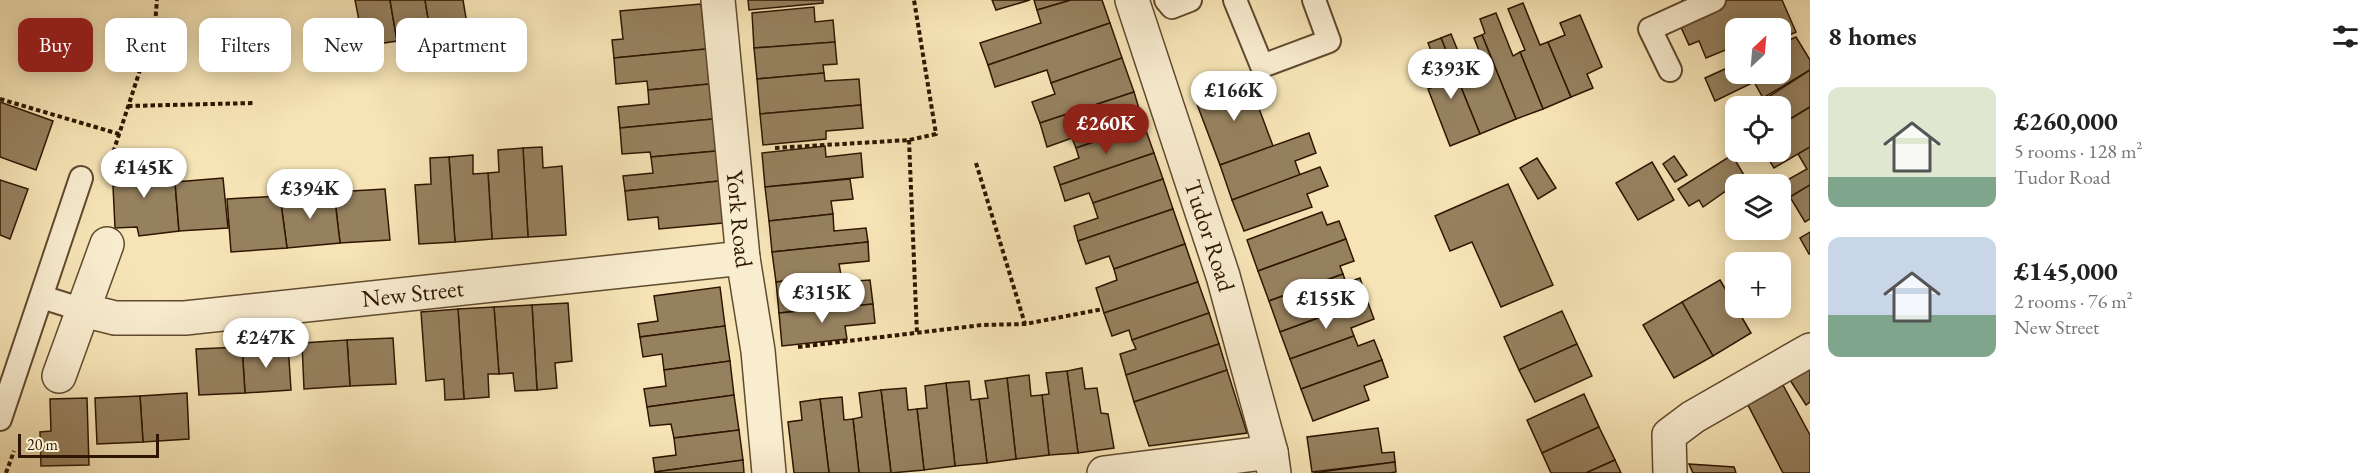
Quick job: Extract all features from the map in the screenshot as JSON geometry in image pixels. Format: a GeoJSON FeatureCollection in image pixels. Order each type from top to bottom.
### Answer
{"type":"FeatureCollection","features":[{"type":"Feature","properties":{"kind":"street","name":"York Road"},"geometry":{"type":"LineString","coordinates":[[718,0],[743,258],[758,351],[769,473]]}},
{"type":"Feature","properties":{"kind":"street","name":"Tudor Road"},"geometry":{"type":"LineString","coordinates":[[1132,0],[1223,276],[1273,462]]}},
{"type":"Feature","properties":{"kind":"street"},"geometry":{"type":"LineString","coordinates":[[59,376],[106,243]]}},
{"type":"Feature","properties":{"kind":"street","name":"New Street"},"geometry":{"type":"LineString","coordinates":[[83,309],[115,318],[185,318],[743,258]]}},
{"type":"Feature","properties":{"kind":"street"},"geometry":{"type":"LineString","coordinates":[[1670,473],[1669,435],[1694,417],[1810,350]]}},
{"type":"Feature","properties":{"kind":"street"},"geometry":{"type":"LineString","coordinates":[[1104,473],[1273,462]]}},
{"type":"Feature","properties":{"kind":"lane"},"geometry":{"type":"LineString","coordinates":[[1166,0],[1172,7],[1190,0]]}},
{"type":"Feature","properties":{"kind":"lane"},"geometry":{"type":"LineString","coordinates":[[1235,0],[1262,66],[1329,41],[1314,0]]}},
{"type":"Feature","properties":{"kind":"lane"},"geometry":{"type":"LineString","coordinates":[[1670,70],[1650,29],[1714,0]]}},
{"type":"Feature","properties":{"kind":"lane"},"geometry":{"type":"LineString","coordinates":[[0,418],[81,178]]}},
{"type":"Feature","properties":{"kind":"lane"},"geometry":{"type":"LineString","coordinates":[[42,297],[83,309]]}},
{"type":"Feature","properties":{"kind":"path"},"geometry":{"type":"LineString","coordinates":[[732,151],[909,140],[936,134],[914,0]]}},
{"type":"Feature","properties":{"kind":"path"},"geometry":{"type":"LineString","coordinates":[[0,99],[119,134]]}},
{"type":"Feature","properties":{"kind":"path"},"geometry":{"type":"LineString","coordinates":[[128,106],[254,104]]}},
{"type":"Feature","properties":{"kind":"path"},"geometry":{"type":"LineString","coordinates":[[909,140],[916,334]]}},
{"type":"Feature","properties":{"kind":"path"},"geometry":{"type":"LineString","coordinates":[[976,163],[1025,324]]}},
{"type":"Feature","properties":{"kind":"path"},"geometry":{"type":"LineString","coordinates":[[758,351],[982,325],[1025,324],[1103,309]]}},
{"type":"Feature","properties":{"kind":"building"},"geometry":{"type":"Polygon","coordinates":[[[355,0],[390,0],[396,41],[384,43],[384,18],[359,18],[355,0]]]}},
{"type":"Feature","properties":{"kind":"building"},"geometry":{"type":"Polygon","coordinates":[[[390,0],[425,0],[428,18],[396,18],[396,35],[390,0]]]}},
{"type":"Feature","properties":{"kind":"building"},"geometry":{"type":"Polygon","coordinates":[[[425,0],[463,0],[466,18],[428,18],[425,0]]]}},
{"type":"Feature","properties":{"kind":"building"},"geometry":{"type":"Polygon","coordinates":[[[748,0],[823,0],[823,3],[749,10],[748,0]]]}},
{"type":"Feature","properties":{"kind":"building"},"geometry":{"type":"Polygon","coordinates":[[[992,0],[1030,0],[996,10],[992,0]]]}},
{"type":"Feature","properties":{"kind":"building"},"geometry":{"type":"Polygon","coordinates":[[[1034,0],[1071,0],[1037,10],[1034,0]]]}},
{"type":"Feature","properties":{"kind":"building"},"geometry":{"type":"Polygon","coordinates":[[[1071,0],[1102,0],[1110,23],[988,65],[980,43],[1041,23],[1037,10],[1071,0]]]}},
{"type":"Feature","properties":{"kind":"building"},"geometry":{"type":"Polygon","coordinates":[[[1682,0],[1782,0],[1790,18],[1725,18],[1725,50],[1706,58],[1699,41],[1689,45],[1680,25],[1690,20],[1682,0]]]}},
{"type":"Feature","properties":{"kind":"building"},"geometry":{"type":"Polygon","coordinates":[[[1523,3],[1540,45],[1548,42],[1571,97],[1543,109],[1520,52],[1525,50],[1508,9],[1523,3]]]}},
{"type":"Feature","properties":{"kind":"building"},"geometry":{"type":"Polygon","coordinates":[[[701,4],[706,49],[614,58],[612,40],[623,39],[620,11],[701,4]]]}},
{"type":"Feature","properties":{"kind":"building"},"geometry":{"type":"Polygon","coordinates":[[[814,7],[815,22],[833,20],[835,42],[754,48],[752,13],[814,7]]]}},
{"type":"Feature","properties":{"kind":"building"},"geometry":{"type":"Polygon","coordinates":[[[1496,13],[1513,56],[1520,52],[1543,109],[1516,119],[1482,35],[1485,33],[1480,19],[1496,13]]]}},
{"type":"Feature","properties":{"kind":"building"},"geometry":{"type":"Polygon","coordinates":[[[1580,15],[1602,67],[1587,74],[1593,88],[1571,97],[1548,42],[1565,35],[1560,23],[1580,15]]]}},
{"type":"Feature","properties":{"kind":"building"},"geometry":{"type":"Polygon","coordinates":[[[1791,21],[1796,32],[1791,34],[1791,21]]]}},
{"type":"Feature","properties":{"kind":"building"},"geometry":{"type":"Polygon","coordinates":[[[1110,23],[1122,58],[1051,83],[1047,70],[995,87],[988,65],[1110,23]]]}},
{"type":"Feature","properties":{"kind":"building"},"geometry":{"type":"Polygon","coordinates":[[[1451,34],[1469,78],[1487,71],[1474,38],[1482,35],[1516,119],[1480,134],[1441,38],[1451,34]]]}},
{"type":"Feature","properties":{"kind":"building"},"geometry":{"type":"Polygon","coordinates":[[[1796,37],[1810,60],[1810,70],[1791,81],[1791,39],[1796,37]]]}},
{"type":"Feature","properties":{"kind":"building"},"geometry":{"type":"Polygon","coordinates":[[[1441,38],[1480,134],[1450,146],[1428,89],[1444,83],[1428,43],[1441,38]]]}},
{"type":"Feature","properties":{"kind":"building"},"geometry":{"type":"Polygon","coordinates":[[[835,42],[837,64],[823,65],[824,73],[757,79],[754,48],[835,42]]]}},
{"type":"Feature","properties":{"kind":"building"},"geometry":{"type":"Polygon","coordinates":[[[706,49],[709,84],[648,90],[647,81],[616,84],[614,58],[706,49]]]}},
{"type":"Feature","properties":{"kind":"building"},"geometry":{"type":"Polygon","coordinates":[[[1122,58],[1134,92],[1040,123],[1032,102],[1055,94],[1051,83],[1122,58]]]}},
{"type":"Feature","properties":{"kind":"building"},"geometry":{"type":"Polygon","coordinates":[[[1725,69],[1725,84],[1750,84],[1715,101],[1705,78],[1725,69]]]}},
{"type":"Feature","properties":{"kind":"building"},"geometry":{"type":"Polygon","coordinates":[[[1810,70],[1810,107],[1791,119],[1791,96],[1770,96],[1810,70]]]}},
{"type":"Feature","properties":{"kind":"building"},"geometry":{"type":"Polygon","coordinates":[[[824,73],[825,81],[859,79],[861,105],[760,114],[757,79],[824,73]]]}},
{"type":"Feature","properties":{"kind":"building"},"geometry":{"type":"Polygon","coordinates":[[[1248,79],[1273,146],[1220,165],[1195,99],[1248,79]]]}},
{"type":"Feature","properties":{"kind":"building"},"geometry":{"type":"Polygon","coordinates":[[[709,84],[713,119],[620,128],[618,107],[649,104],[648,90],[709,84]]]}},
{"type":"Feature","properties":{"kind":"building"},"geometry":{"type":"Polygon","coordinates":[[[1755,84],[1786,84],[1766,96],[1762,96],[1755,84]]]}},
{"type":"Feature","properties":{"kind":"building"},"geometry":{"type":"Polygon","coordinates":[[[1134,92],[1144,125],[1076,148],[1072,138],[1047,147],[1040,123],[1134,92]]]}},
{"type":"Feature","properties":{"kind":"building"},"geometry":{"type":"Polygon","coordinates":[[[0,102],[53,121],[36,170],[0,157],[0,102]]]}},
{"type":"Feature","properties":{"kind":"building"},"geometry":{"type":"Polygon","coordinates":[[[861,105],[863,128],[826,131],[826,139],[763,145],[760,114],[861,105]]]}},
{"type":"Feature","properties":{"kind":"building"},"geometry":{"type":"Polygon","coordinates":[[[1810,107],[1810,147],[1791,158],[1791,119],[1810,107]]]}},
{"type":"Feature","properties":{"kind":"building"},"geometry":{"type":"Polygon","coordinates":[[[713,119],[716,151],[651,157],[650,152],[622,154],[620,128],[713,119]]]}},
{"type":"Feature","properties":{"kind":"building"},"geometry":{"type":"Polygon","coordinates":[[[1144,125],[1154,153],[1060,185],[1054,167],[1079,158],[1076,148],[1144,125]]]}},
{"type":"Feature","properties":{"kind":"building"},"geometry":{"type":"Polygon","coordinates":[[[1309,133],[1316,153],[1295,161],[1300,175],[1232,200],[1220,165],[1309,133]]]}},
{"type":"Feature","properties":{"kind":"building"},"geometry":{"type":"Polygon","coordinates":[[[825,146],[826,157],[861,153],[863,177],[765,187],[762,153],[825,146]]]}},
{"type":"Feature","properties":{"kind":"building"},"geometry":{"type":"Polygon","coordinates":[[[542,147],[543,168],[562,166],[566,235],[528,237],[523,148],[542,147]]]}},
{"type":"Feature","properties":{"kind":"building"},"geometry":{"type":"Polygon","coordinates":[[[1810,147],[1810,185],[1791,196],[1791,178],[1807,169],[1798,154],[1810,147]]]}},
{"type":"Feature","properties":{"kind":"building"},"geometry":{"type":"Polygon","coordinates":[[[523,148],[528,237],[492,239],[488,173],[499,172],[498,150],[523,148]]]}},
{"type":"Feature","properties":{"kind":"building"},"geometry":{"type":"Polygon","coordinates":[[[716,151],[719,181],[625,191],[623,176],[653,173],[651,157],[716,151]]]}},
{"type":"Feature","properties":{"kind":"building"},"geometry":{"type":"Polygon","coordinates":[[[1154,153],[1163,179],[1093,203],[1089,193],[1065,201],[1060,185],[1154,153]]]}},
{"type":"Feature","properties":{"kind":"building"},"geometry":{"type":"Polygon","coordinates":[[[473,155],[473,174],[488,173],[492,239],[455,242],[449,157],[473,155]]]}},
{"type":"Feature","properties":{"kind":"building"},"geometry":{"type":"Polygon","coordinates":[[[150,156],[150,184],[175,182],[179,231],[139,236],[137,227],[115,228],[113,186],[119,185],[117,157],[150,156]]]}},
{"type":"Feature","properties":{"kind":"building"},"geometry":{"type":"Polygon","coordinates":[[[1674,156],[1687,175],[1675,182],[1663,164],[1674,156]]]}},
{"type":"Feature","properties":{"kind":"building"},"geometry":{"type":"Polygon","coordinates":[[[449,157],[455,242],[419,244],[415,185],[431,184],[430,158],[449,157]]]}},
{"type":"Feature","properties":{"kind":"building"},"geometry":{"type":"Polygon","coordinates":[[[1537,158],[1556,188],[1538,199],[1520,168],[1537,158]]]}},
{"type":"Feature","properties":{"kind":"building"},"geometry":{"type":"Polygon","coordinates":[[[1725,159],[1725,162],[1736,162],[1743,174],[1725,174],[1725,192],[1703,207],[1699,200],[1689,206],[1678,189],[1725,159]]]}},
{"type":"Feature","properties":{"kind":"building"},"geometry":{"type":"Polygon","coordinates":[[[1652,162],[1674,200],[1638,220],[1616,183],[1652,162]]]}},
{"type":"Feature","properties":{"kind":"building"},"geometry":{"type":"Polygon","coordinates":[[[1770,162],[1784,162],[1774,168],[1770,162]]]}},
{"type":"Feature","properties":{"kind":"building"},"geometry":{"type":"Polygon","coordinates":[[[1320,167],[1328,186],[1307,194],[1312,207],[1244,231],[1232,200],[1320,167]]]}},
{"type":"Feature","properties":{"kind":"building"},"geometry":{"type":"Polygon","coordinates":[[[223,178],[228,228],[179,231],[175,182],[223,178]]]}},
{"type":"Feature","properties":{"kind":"building"},"geometry":{"type":"Polygon","coordinates":[[[850,179],[853,199],[831,201],[833,214],[769,221],[765,187],[850,179]]]}},
{"type":"Feature","properties":{"kind":"building"},"geometry":{"type":"Polygon","coordinates":[[[1163,179],[1173,209],[1078,241],[1074,226],[1098,218],[1093,203],[1163,179]]]}},
{"type":"Feature","properties":{"kind":"building"},"geometry":{"type":"Polygon","coordinates":[[[0,180],[28,189],[10,239],[0,235],[0,180]]]}},
{"type":"Feature","properties":{"kind":"building"},"geometry":{"type":"Polygon","coordinates":[[[719,181],[723,223],[659,229],[658,217],[628,220],[625,191],[719,181]]]}},
{"type":"Feature","properties":{"kind":"building"},"geometry":{"type":"Polygon","coordinates":[[[1508,184],[1553,285],[1501,307],[1472,242],[1450,251],[1435,216],[1508,184]]]}},
{"type":"Feature","properties":{"kind":"building"},"geometry":{"type":"Polygon","coordinates":[[[1810,185],[1810,219],[1805,222],[1791,196],[1810,185]]]}},
{"type":"Feature","properties":{"kind":"building"},"geometry":{"type":"Polygon","coordinates":[[[385,189],[390,240],[340,243],[334,192],[385,189]]]}},
{"type":"Feature","properties":{"kind":"building"},"geometry":{"type":"Polygon","coordinates":[[[334,192],[340,243],[287,248],[280,196],[334,192]]]}},
{"type":"Feature","properties":{"kind":"building"},"geometry":{"type":"Polygon","coordinates":[[[280,196],[287,248],[231,252],[227,199],[280,196]]]}},
{"type":"Feature","properties":{"kind":"building"},"geometry":{"type":"Polygon","coordinates":[[[1173,209],[1185,244],[1114,269],[1109,256],[1086,264],[1078,241],[1173,209]]]}},
{"type":"Feature","properties":{"kind":"building"},"geometry":{"type":"Polygon","coordinates":[[[1322,212],[1327,225],[1339,221],[1346,239],[1258,271],[1247,240],[1322,212]]]}},
{"type":"Feature","properties":{"kind":"building"},"geometry":{"type":"Polygon","coordinates":[[[833,214],[834,231],[866,228],[868,242],[772,252],[769,221],[833,214]]]}},
{"type":"Feature","properties":{"kind":"building"},"geometry":{"type":"Polygon","coordinates":[[[1810,232],[1810,254],[1809,254],[1800,238],[1810,232]]]}},
{"type":"Feature","properties":{"kind":"building"},"geometry":{"type":"Polygon","coordinates":[[[1346,239],[1354,261],[1340,266],[1343,274],[1269,301],[1258,271],[1346,239]]]}},
{"type":"Feature","properties":{"kind":"building"},"geometry":{"type":"Polygon","coordinates":[[[868,242],[869,261],[839,264],[841,275],[776,282],[772,252],[868,242]]]}},
{"type":"Feature","properties":{"kind":"building"},"geometry":{"type":"Polygon","coordinates":[[[1185,244],[1198,282],[1104,313],[1096,288],[1117,280],[1114,269],[1185,244]]]}},
{"type":"Feature","properties":{"kind":"building"},"geometry":{"type":"Polygon","coordinates":[[[1343,274],[1346,283],[1360,278],[1367,300],[1280,332],[1269,301],[1343,274]]]}},
{"type":"Feature","properties":{"kind":"building"},"geometry":{"type":"Polygon","coordinates":[[[841,275],[841,282],[870,280],[873,304],[779,313],[776,282],[841,275]]]}},
{"type":"Feature","properties":{"kind":"building"},"geometry":{"type":"Polygon","coordinates":[[[1720,280],[1725,289],[1725,318],[1742,318],[1751,333],[1713,356],[1682,302],[1720,280]]]}},
{"type":"Feature","properties":{"kind":"building"},"geometry":{"type":"Polygon","coordinates":[[[1198,282],[1209,313],[1132,340],[1129,330],[1112,336],[1104,313],[1198,282]]]}},
{"type":"Feature","properties":{"kind":"building"},"geometry":{"type":"Polygon","coordinates":[[[720,287],[725,326],[640,337],[638,324],[658,321],[654,296],[720,287]]]}},
{"type":"Feature","properties":{"kind":"building"},"geometry":{"type":"Polygon","coordinates":[[[1367,300],[1374,319],[1351,328],[1354,336],[1290,359],[1280,332],[1367,300]]]}},
{"type":"Feature","properties":{"kind":"building"},"geometry":{"type":"Polygon","coordinates":[[[1682,302],[1713,356],[1674,378],[1643,325],[1682,302]]]}},
{"type":"Feature","properties":{"kind":"building"},"geometry":{"type":"Polygon","coordinates":[[[568,303],[572,361],[555,363],[557,388],[537,390],[532,305],[568,303]]]}},
{"type":"Feature","properties":{"kind":"building"},"geometry":{"type":"Polygon","coordinates":[[[873,304],[875,323],[845,326],[847,339],[782,346],[779,313],[873,304]]]}},
{"type":"Feature","properties":{"kind":"building"},"geometry":{"type":"Polygon","coordinates":[[[532,305],[537,390],[515,391],[513,373],[499,374],[494,307],[532,305]]]}},
{"type":"Feature","properties":{"kind":"building"},"geometry":{"type":"Polygon","coordinates":[[[494,307],[499,374],[488,374],[489,397],[464,399],[458,309],[494,307]]]}},
{"type":"Feature","properties":{"kind":"building"},"geometry":{"type":"Polygon","coordinates":[[[458,309],[464,399],[445,400],[444,379],[426,381],[421,312],[458,309]]]}},
{"type":"Feature","properties":{"kind":"building"},"geometry":{"type":"Polygon","coordinates":[[[1562,311],[1577,344],[1519,370],[1504,337],[1562,311]]]}},
{"type":"Feature","properties":{"kind":"building"},"geometry":{"type":"Polygon","coordinates":[[[1209,313],[1219,344],[1126,375],[1120,354],[1136,349],[1132,340],[1209,313]]]}},
{"type":"Feature","properties":{"kind":"building"},"geometry":{"type":"Polygon","coordinates":[[[725,326],[730,361],[664,370],[662,354],[643,357],[640,337],[725,326]]]}},
{"type":"Feature","properties":{"kind":"building"},"geometry":{"type":"Polygon","coordinates":[[[1354,336],[1358,346],[1374,340],[1382,360],[1301,389],[1290,359],[1354,336]]]}},
{"type":"Feature","properties":{"kind":"building"},"geometry":{"type":"Polygon","coordinates":[[[393,338],[396,384],[350,386],[347,340],[393,338]]]}},
{"type":"Feature","properties":{"kind":"building"},"geometry":{"type":"Polygon","coordinates":[[[347,340],[350,386],[304,389],[302,343],[347,340]]]}},
{"type":"Feature","properties":{"kind":"building"},"geometry":{"type":"Polygon","coordinates":[[[288,344],[291,390],[245,393],[242,347],[288,344]]]}},
{"type":"Feature","properties":{"kind":"building"},"geometry":{"type":"Polygon","coordinates":[[[1219,344],[1227,370],[1134,402],[1126,375],[1219,344]]]}},
{"type":"Feature","properties":{"kind":"building"},"geometry":{"type":"Polygon","coordinates":[[[1577,344],[1592,376],[1535,402],[1519,370],[1577,344]]]}},
{"type":"Feature","properties":{"kind":"building"},"geometry":{"type":"Polygon","coordinates":[[[242,347],[245,393],[199,395],[196,349],[242,347]]]}},
{"type":"Feature","properties":{"kind":"building"},"geometry":{"type":"Polygon","coordinates":[[[1382,360],[1388,377],[1364,386],[1369,400],[1313,421],[1301,389],[1382,360]]]}},
{"type":"Feature","properties":{"kind":"building"},"geometry":{"type":"Polygon","coordinates":[[[730,361],[734,395],[647,407],[644,389],[666,386],[664,370],[730,361]]]}},
{"type":"Feature","properties":{"kind":"building"},"geometry":{"type":"Polygon","coordinates":[[[1082,368],[1085,389],[1097,388],[1101,413],[1108,414],[1114,448],[1078,453],[1067,371],[1082,368]]]}},
{"type":"Feature","properties":{"kind":"building"},"geometry":{"type":"Polygon","coordinates":[[[1810,368],[1810,402],[1806,405],[1790,380],[1810,368]]]}},
{"type":"Feature","properties":{"kind":"building"},"geometry":{"type":"Polygon","coordinates":[[[1227,370],[1247,433],[1149,446],[1134,402],[1227,370]]]}},
{"type":"Feature","properties":{"kind":"building"},"geometry":{"type":"Polygon","coordinates":[[[1067,371],[1078,453],[1049,455],[1042,395],[1049,394],[1046,373],[1067,371]]]}},
{"type":"Feature","properties":{"kind":"building"},"geometry":{"type":"Polygon","coordinates":[[[1029,375],[1031,396],[1042,395],[1049,455],[1016,459],[1007,378],[1029,375]]]}},
{"type":"Feature","properties":{"kind":"building"},"geometry":{"type":"Polygon","coordinates":[[[1007,378],[1016,459],[987,463],[979,399],[988,398],[985,381],[1007,378]]]}},
{"type":"Feature","properties":{"kind":"building"},"geometry":{"type":"Polygon","coordinates":[[[969,381],[971,400],[979,399],[987,463],[955,466],[946,383],[969,381]]]}},
{"type":"Feature","properties":{"kind":"building"},"geometry":{"type":"Polygon","coordinates":[[[946,383],[955,466],[924,470],[917,409],[927,408],[925,386],[946,383]]]}},
{"type":"Feature","properties":{"kind":"building"},"geometry":{"type":"Polygon","coordinates":[[[1783,385],[1810,435],[1810,473],[1783,473],[1748,405],[1783,385]]]}},
{"type":"Feature","properties":{"kind":"building"},"geometry":{"type":"Polygon","coordinates":[[[906,388],[908,410],[917,409],[924,470],[891,473],[881,390],[906,388]]]}},
{"type":"Feature","properties":{"kind":"building"},"geometry":{"type":"Polygon","coordinates":[[[881,390],[891,473],[859,473],[853,419],[862,417],[859,393],[881,390]]]}},
{"type":"Feature","properties":{"kind":"building"},"geometry":{"type":"Polygon","coordinates":[[[187,393],[189,439],[143,442],[140,396],[187,393]]]}},
{"type":"Feature","properties":{"kind":"building"},"geometry":{"type":"Polygon","coordinates":[[[1584,394],[1599,427],[1542,453],[1527,420],[1584,394]]]}},
{"type":"Feature","properties":{"kind":"building"},"geometry":{"type":"Polygon","coordinates":[[[734,395],[739,430],[674,438],[671,424],[650,426],[647,407],[734,395]]]}},
{"type":"Feature","properties":{"kind":"building"},"geometry":{"type":"Polygon","coordinates":[[[140,396],[143,442],[97,444],[95,398],[140,396]]]}},
{"type":"Feature","properties":{"kind":"building"},"geometry":{"type":"Polygon","coordinates":[[[842,397],[844,420],[853,419],[859,473],[829,473],[820,399],[842,397]]]}},
{"type":"Feature","properties":{"kind":"building"},"geometry":{"type":"Polygon","coordinates":[[[87,398],[89,465],[41,466],[40,432],[51,431],[50,399],[87,398]]]}},
{"type":"Feature","properties":{"kind":"building"},"geometry":{"type":"Polygon","coordinates":[[[820,399],[829,473],[794,473],[788,422],[802,420],[800,402],[820,399]]]}},
{"type":"Feature","properties":{"kind":"building"},"geometry":{"type":"Polygon","coordinates":[[[1599,427],[1615,460],[1586,473],[1551,473],[1542,453],[1599,427]]]}},
{"type":"Feature","properties":{"kind":"building"},"geometry":{"type":"Polygon","coordinates":[[[1378,428],[1382,453],[1394,452],[1395,462],[1312,472],[1307,437],[1378,428]]]}},
{"type":"Feature","properties":{"kind":"building"},"geometry":{"type":"Polygon","coordinates":[[[739,430],[743,460],[655,472],[653,458],[676,455],[674,438],[739,430]]]}},
{"type":"Feature","properties":{"kind":"building"},"geometry":{"type":"Polygon","coordinates":[[[743,460],[744,473],[655,473],[655,472],[743,460]]]}},
{"type":"Feature","properties":{"kind":"building"},"geometry":{"type":"Polygon","coordinates":[[[1615,460],[1621,473],[1586,473],[1615,460]]]}},
{"type":"Feature","properties":{"kind":"building"},"geometry":{"type":"Polygon","coordinates":[[[1395,462],[1396,472],[1390,473],[1313,473],[1395,462]]]}},
{"type":"Feature","properties":{"kind":"building"},"geometry":{"type":"Polygon","coordinates":[[[1689,464],[1734,467],[1736,473],[1693,473],[1689,464]]]}}]}
